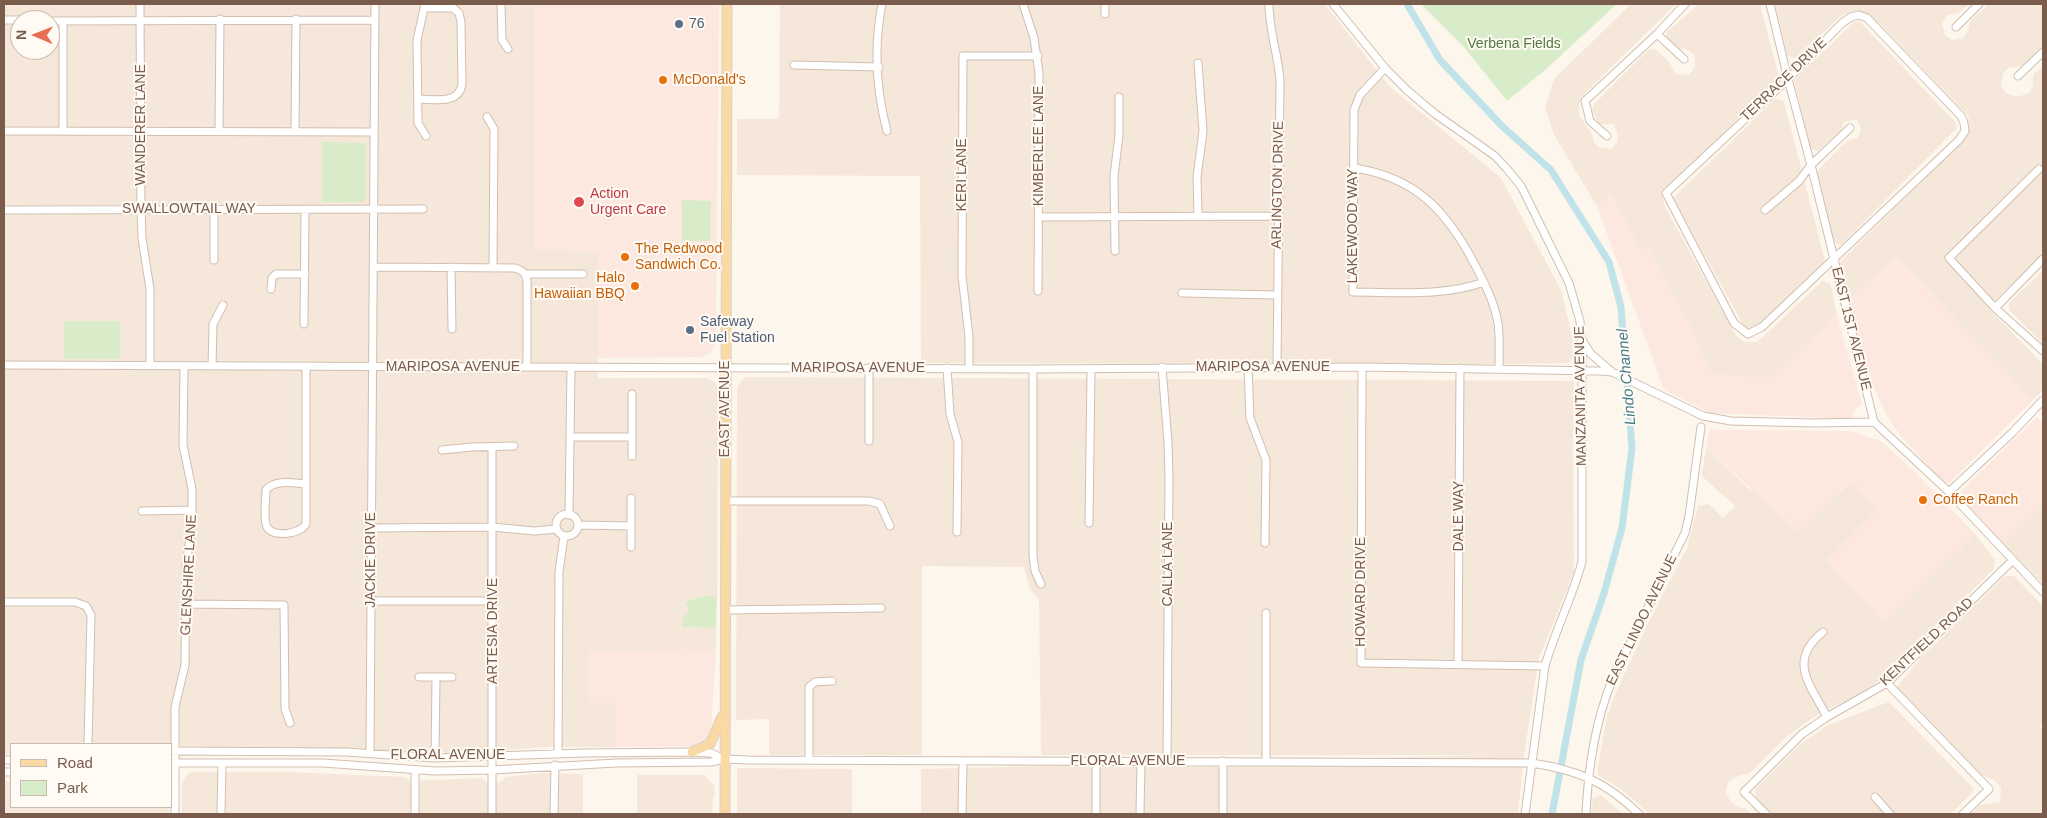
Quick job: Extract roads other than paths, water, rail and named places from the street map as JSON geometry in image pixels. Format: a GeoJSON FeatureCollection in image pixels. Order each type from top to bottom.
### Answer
{"type":"FeatureCollection","features":[{"type":"Feature","properties":{"kind":"main road","name":"EAST AVENUE"},"geometry":{"type":"LineString","coordinates":[[725,814],[727,4]]}},
{"type":"Feature","properties":{"kind":"main road"},"geometry":{"type":"LineString","coordinates":[[692,752],[710,744],[724,710]]}},
{"type":"Feature","properties":{"kind":"street","name":"WANDERER LANE"},"geometry":{"type":"LineString","coordinates":[[140,4],[141,209],[142,238],[150,289],[150,365]]}},
{"type":"Feature","properties":{"kind":"street","name":"JACKIE DRIVE"},"geometry":{"type":"LineString","coordinates":[[370,753],[375,4]]}},
{"type":"Feature","properties":{"kind":"street"},"geometry":{"type":"LineString","coordinates":[[501,4],[502,40],[508,49]]}},
{"type":"Feature","properties":{"kind":"street"},"geometry":{"type":"LineString","coordinates":[[882,4],[878,66],[880,105],[887,130]]}},
{"type":"Feature","properties":{"kind":"street","name":"KIMBERLEE LANE"},"geometry":{"type":"LineString","coordinates":[[1023,4],[1038,56],[1040,217],[1038,291]]}},
{"type":"Feature","properties":{"kind":"street"},"geometry":{"type":"LineString","coordinates":[[1105,4],[1105,14]]}},
{"type":"Feature","properties":{"kind":"street","name":"ARLINGTON DRIVE"},"geometry":{"type":"LineString","coordinates":[[1269,4],[1271,29],[1279,60],[1280,80],[1276,368]]}},
{"type":"Feature","properties":{"kind":"street","name":"MANZANITA AVENUE"},"geometry":{"type":"LineString","coordinates":[[1333,4],[1385,68],[1434,113],[1495,156],[1521,186],[1569,283],[1580,321],[1582,372],[1582,562],[1576,584],[1545,666],[1526,814]]}},
{"type":"Feature","properties":{"kind":"street"},"geometry":{"type":"LineString","coordinates":[[1607,136],[1590,121],[1586,101],[1657,34],[1685,4]]}},
{"type":"Feature","properties":{"kind":"street","name":"EAST 1ST AVENUE"},"geometry":{"type":"LineString","coordinates":[[1770,4],[1874,422]]}},
{"type":"Feature","properties":{"kind":"street"},"geometry":{"type":"LineString","coordinates":[[1956,27],[1979,4]]}},
{"type":"Feature","properties":{"kind":"street"},"geometry":{"type":"LineString","coordinates":[[418,99],[453,98],[460,93],[462,86],[461,22],[459,13],[454,8],[425,6],[417,40],[418,123],[426,136]]}},
{"type":"Feature","properties":{"kind":"street","name":"TERRACE DRIVE"},"geometry":{"type":"LineString","coordinates":[[1859,15],[1867,18],[1961,116],[1965,131],[1959,140],[1834,258],[1762,327],[1748,334],[1734,323],[1666,193],[1788,79],[1842,23],[1850,17],[1859,15]]}},
{"type":"Feature","properties":{"kind":"street"},"geometry":{"type":"LineString","coordinates":[[219,131],[220,19]]}},
{"type":"Feature","properties":{"kind":"street"},"geometry":{"type":"LineString","coordinates":[[296,19],[296,131]]}},
{"type":"Feature","properties":{"kind":"street"},"geometry":{"type":"LineString","coordinates":[[63,132],[63,21],[375,20]]}},
{"type":"Feature","properties":{"kind":"street"},"geometry":{"type":"LineString","coordinates":[[1657,34],[1684,59]]}},
{"type":"Feature","properties":{"kind":"street"},"geometry":{"type":"LineString","coordinates":[[2018,76],[2043,52]]}},
{"type":"Feature","properties":{"kind":"street","name":"KERI LANE"},"geometry":{"type":"LineString","coordinates":[[969,368],[969,337],[962,276],[963,56],[1038,56]]}},
{"type":"Feature","properties":{"kind":"street"},"geometry":{"type":"LineString","coordinates":[[1198,63],[1202,132],[1197,177],[1198,215]]}},
{"type":"Feature","properties":{"kind":"street"},"geometry":{"type":"LineString","coordinates":[[794,65],[878,66]]}},
{"type":"Feature","properties":{"kind":"street","name":"LAKEWOOD WAY"},"geometry":{"type":"LineString","coordinates":[[1385,68],[1360,95],[1354,110],[1353,292],[1437,292],[1466,289],[1484,282]]}},
{"type":"Feature","properties":{"kind":"street"},"geometry":{"type":"LineString","coordinates":[[1115,251],[1114,176],[1119,136],[1119,97]]}},
{"type":"Feature","properties":{"kind":"street"},"geometry":{"type":"LineString","coordinates":[[487,117],[494,129],[493,268]]}},
{"type":"Feature","properties":{"kind":"street"},"geometry":{"type":"LineString","coordinates":[[1766,210],[1799,181],[1811,164],[1850,128]]}},
{"type":"Feature","properties":{"kind":"street"},"geometry":{"type":"LineString","coordinates":[[4,131],[374,132]]}},
{"type":"Feature","properties":{"kind":"street"},"geometry":{"type":"LineString","coordinates":[[1354,168],[1374,171],[1391,178],[1426,198],[1458,234],[1493,303],[1498,324],[1499,369]]}},
{"type":"Feature","properties":{"kind":"street"},"geometry":{"type":"LineString","coordinates":[[2039,169],[1949,258],[1995,308],[2043,351]]}},
{"type":"Feature","properties":{"kind":"street"},"geometry":{"type":"LineString","coordinates":[[214,209],[214,260]]}},
{"type":"Feature","properties":{"kind":"street","name":"SWALLOWTAIL WAY"},"geometry":{"type":"LineString","coordinates":[[4,210],[423,209]]}},
{"type":"Feature","properties":{"kind":"street"},"geometry":{"type":"LineString","coordinates":[[304,324],[305,210]]}},
{"type":"Feature","properties":{"kind":"street"},"geometry":{"type":"LineString","coordinates":[[1040,217],[1278,216]]}},
{"type":"Feature","properties":{"kind":"street"},"geometry":{"type":"LineString","coordinates":[[1995,308],[2043,259]]}},
{"type":"Feature","properties":{"kind":"street"},"geometry":{"type":"LineString","coordinates":[[374,267],[515,268],[526,274],[583,274]]}},
{"type":"Feature","properties":{"kind":"street"},"geometry":{"type":"LineString","coordinates":[[451,268],[452,329]]}},
{"type":"Feature","properties":{"kind":"street"},"geometry":{"type":"LineString","coordinates":[[271,289],[272,278],[276,274],[304,274]]}},
{"type":"Feature","properties":{"kind":"street"},"geometry":{"type":"LineString","coordinates":[[526,274],[527,367]]}},
{"type":"Feature","properties":{"kind":"street"},"geometry":{"type":"LineString","coordinates":[[1182,293],[1277,295]]}},
{"type":"Feature","properties":{"kind":"street"},"geometry":{"type":"LineString","coordinates":[[212,366],[213,324],[223,305]]}},
{"type":"Feature","properties":{"kind":"street"},"geometry":{"type":"LineString","coordinates":[[1581,338],[1591,354],[1612,372]]}},
{"type":"Feature","properties":{"kind":"street","name":"MARIPOSA AVENUE"},"geometry":{"type":"LineString","coordinates":[[4,365],[969,368],[1033,370],[1162,367],[1362,367],[1612,372],[1703,416],[1738,422],[1813,424],[1874,422]]}},
{"type":"Feature","properties":{"kind":"street","name":"GLENSHIRE LANE"},"geometry":{"type":"LineString","coordinates":[[175,814],[173,751],[175,706],[185,665],[186,564],[192,525],[192,490],[183,445],[184,366]]}},
{"type":"Feature","properties":{"kind":"street"},"geometry":{"type":"LineString","coordinates":[[306,366],[306,484],[306,524],[304,528],[294,533],[273,532],[266,522],[266,490],[269,486],[278,483],[306,484]]}},
{"type":"Feature","properties":{"kind":"street"},"geometry":{"type":"LineString","coordinates":[[569,515],[571,367]]}},
{"type":"Feature","properties":{"kind":"street","name":"CALLA LANE"},"geometry":{"type":"LineString","coordinates":[[1162,367],[1169,476],[1167,761]]}},
{"type":"Feature","properties":{"kind":"street","name":"HOWARD DRIVE"},"geometry":{"type":"LineString","coordinates":[[1362,367],[1361,662],[1545,666]]}},
{"type":"Feature","properties":{"kind":"street"},"geometry":{"type":"LineString","coordinates":[[869,368],[869,441]]}},
{"type":"Feature","properties":{"kind":"street"},"geometry":{"type":"LineString","coordinates":[[947,368],[950,414],[958,442],[957,532]]}},
{"type":"Feature","properties":{"kind":"street"},"geometry":{"type":"LineString","coordinates":[[1248,368],[1250,418],[1266,460],[1265,543]]}},
{"type":"Feature","properties":{"kind":"street","name":"DALE WAY"},"geometry":{"type":"LineString","coordinates":[[1458,664],[1460,368]]}},
{"type":"Feature","properties":{"kind":"street"},"geometry":{"type":"LineString","coordinates":[[1089,523],[1091,369]]}},
{"type":"Feature","properties":{"kind":"street"},"geometry":{"type":"LineString","coordinates":[[1033,370],[1033,555],[1035,571],[1041,584]]}},
{"type":"Feature","properties":{"kind":"street"},"geometry":{"type":"LineString","coordinates":[[632,394],[632,456]]}},
{"type":"Feature","properties":{"kind":"street"},"geometry":{"type":"LineString","coordinates":[[1949,492],[2013,432],[2043,400]]}},
{"type":"Feature","properties":{"kind":"street"},"geometry":{"type":"LineString","coordinates":[[1874,422],[1949,492],[2043,592]]}},
{"type":"Feature","properties":{"kind":"street","name":"EAST LINDO AVENUE"},"geometry":{"type":"LineString","coordinates":[[1586,814],[1588,778],[1603,704],[1612,680],[1685,532],[1691,507],[1701,427]]}},
{"type":"Feature","properties":{"kind":"street"},"geometry":{"type":"LineString","coordinates":[[570,437],[632,437]]}},
{"type":"Feature","properties":{"kind":"street"},"geometry":{"type":"LineString","coordinates":[[442,450],[472,446],[514,446]]}},
{"type":"Feature","properties":{"kind":"street","name":"ARTESIA DRIVE"},"geometry":{"type":"LineString","coordinates":[[492,447],[492,814]]}},
{"type":"Feature","properties":{"kind":"street"},"geometry":{"type":"LineString","coordinates":[[631,498],[631,547]]}},
{"type":"Feature","properties":{"kind":"street"},"geometry":{"type":"LineString","coordinates":[[726,500],[875,502],[884,508],[890,526]]}},
{"type":"Feature","properties":{"kind":"street"},"geometry":{"type":"LineString","coordinates":[[142,511],[192,510]]}},
{"type":"Feature","properties":{"kind":"street"},"geometry":{"type":"LineString","coordinates":[[557,530],[558,520],[564,515],[575,518],[578,525]]}},
{"type":"Feature","properties":{"kind":"street"},"geometry":{"type":"LineString","coordinates":[[372,528],[492,527],[534,531],[557,530],[564,536],[572,535],[578,525]]}},
{"type":"Feature","properties":{"kind":"street"},"geometry":{"type":"LineString","coordinates":[[578,525],[631,526]]}},
{"type":"Feature","properties":{"kind":"street"},"geometry":{"type":"LineString","coordinates":[[558,754],[559,572],[564,536]]}},
{"type":"Feature","properties":{"kind":"street","name":"KENTFIELD ROAD"},"geometry":{"type":"LineString","coordinates":[[1766,814],[1744,792],[1789,745],[1827,716],[1887,684],[2013,560]]}},
{"type":"Feature","properties":{"kind":"street"},"geometry":{"type":"LineString","coordinates":[[371,601],[493,602]]}},
{"type":"Feature","properties":{"kind":"street"},"geometry":{"type":"LineString","coordinates":[[4,602],[75,602],[86,606],[91,615],[88,743]]}},
{"type":"Feature","properties":{"kind":"street"},"geometry":{"type":"LineString","coordinates":[[186,604],[284,605],[285,709],[290,723]]}},
{"type":"Feature","properties":{"kind":"street"},"geometry":{"type":"LineString","coordinates":[[726,610],[881,608]]}},
{"type":"Feature","properties":{"kind":"street"},"geometry":{"type":"LineString","coordinates":[[1266,614],[1266,761]]}},
{"type":"Feature","properties":{"kind":"street"},"geometry":{"type":"LineString","coordinates":[[1823,632],[1806,650],[1803,665],[1809,682],[1827,716]]}},
{"type":"Feature","properties":{"kind":"street"},"geometry":{"type":"LineString","coordinates":[[418,677],[452,677]]}},
{"type":"Feature","properties":{"kind":"street"},"geometry":{"type":"LineString","coordinates":[[435,758],[436,677]]}},
{"type":"Feature","properties":{"kind":"street"},"geometry":{"type":"LineString","coordinates":[[809,760],[808,692],[815,682],[832,681]]}},
{"type":"Feature","properties":{"kind":"street"},"geometry":{"type":"LineString","coordinates":[[1887,684],[1989,789],[1963,814]]}},
{"type":"Feature","properties":{"kind":"street","name":"FLORAL AVENUE"},"geometry":{"type":"LineString","coordinates":[[173,751],[370,753],[435,758],[692,752],[711,753],[724,758]]}},
{"type":"Feature","properties":{"kind":"street","name":"FLORAL AVENUE"},"geometry":{"type":"LineString","coordinates":[[173,763],[323,763],[415,771],[492,770],[616,763],[711,762],[724,758],[963,761],[1532,763],[1576,773],[1588,778],[1613,790],[1639,814]]}},
{"type":"Feature","properties":{"kind":"street"},"geometry":{"type":"LineString","coordinates":[[962,814],[963,761]]}},
{"type":"Feature","properties":{"kind":"street"},"geometry":{"type":"LineString","coordinates":[[1096,761],[1096,814]]}},
{"type":"Feature","properties":{"kind":"street"},"geometry":{"type":"LineString","coordinates":[[1140,761],[1140,814]]}},
{"type":"Feature","properties":{"kind":"street"},"geometry":{"type":"LineString","coordinates":[[1223,761],[1223,814]]}},
{"type":"Feature","properties":{"kind":"street"},"geometry":{"type":"LineString","coordinates":[[221,814],[222,763]]}},
{"type":"Feature","properties":{"kind":"street"},"geometry":{"type":"LineString","coordinates":[[554,814],[555,765]]}},
{"type":"Feature","properties":{"kind":"street"},"geometry":{"type":"LineString","coordinates":[[415,771],[415,814]]}},
{"type":"Feature","properties":{"kind":"street"},"geometry":{"type":"LineString","coordinates":[[1875,797],[1890,814]]}},
{"type":"Feature","properties":{"kind":"waterway","name":"Lindo Channel"},"geometry":{"type":"LineString","coordinates":[[1407,4],[1440,60],[1502,126],[1551,170],[1609,262],[1621,307],[1632,448],[1622,528],[1604,593],[1581,660],[1552,814]]}},
{"type":"Feature","properties":{"kind":"place","name":"76"},"geometry":{"type":"Point","coordinates":[679,24]}},
{"type":"Feature","properties":{"kind":"place","name":"McDonald's"},"geometry":{"type":"Point","coordinates":[663,80]}},
{"type":"Feature","properties":{"kind":"place","name":"Action Urgent Care"},"geometry":{"type":"Point","coordinates":[579,202]}},
{"type":"Feature","properties":{"kind":"place","name":"The Redwood Sandwich Co."},"geometry":{"type":"Point","coordinates":[625,257]}},
{"type":"Feature","properties":{"kind":"place","name":"Halo Hawaiian BBQ"},"geometry":{"type":"Point","coordinates":[635,286]}},
{"type":"Feature","properties":{"kind":"place","name":"Safeway Fuel Station"},"geometry":{"type":"Point","coordinates":[690,330]}},
{"type":"Feature","properties":{"kind":"place","name":"Coffee Ranch"},"geometry":{"type":"Point","coordinates":[1923,500]}},
{"type":"Feature","properties":{"kind":"park label","name":"Verbena Fields"},"geometry":{"type":"Point","coordinates":[1514,44]}}]}
